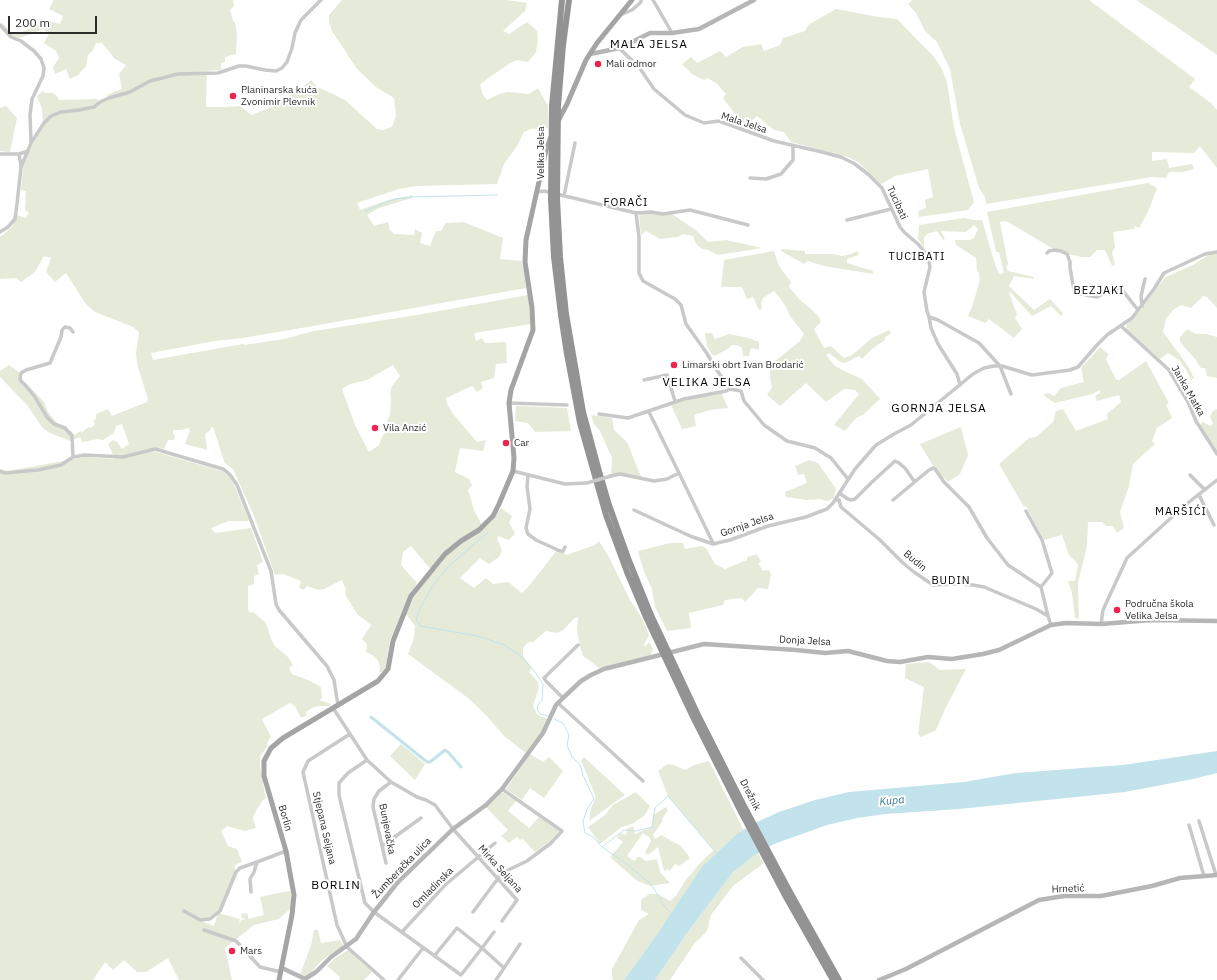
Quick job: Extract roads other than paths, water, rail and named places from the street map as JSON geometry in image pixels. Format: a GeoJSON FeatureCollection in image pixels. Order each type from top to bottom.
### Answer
{"type":"FeatureCollection","features":[{"type":"Feature","properties":{"kind":"highway"},"geometry":{"type":"LineString","coordinates":[[555,106],[557,44],[562,0]]}},
{"type":"Feature","properties":{"kind":"highway"},"geometry":{"type":"LineString","coordinates":[[555,106],[569,0]]}},
{"type":"Feature","properties":{"kind":"highway","name":"Velika Jelsa"},"geometry":{"type":"LineString","coordinates":[[555,106],[554,257],[560,315],[569,369],[580,423],[606,515],[627,572],[648,616]]}},
{"type":"Feature","properties":{"kind":"highway","name":"Drežnik"},"geometry":{"type":"LineString","coordinates":[[648,616],[693,717],[740,810],[786,897],[833,980]]}},
{"type":"Feature","properties":{"kind":"highway","name":"Drežnik"},"geometry":{"type":"LineString","coordinates":[[648,616],[743,804],[839,980]]}},
{"type":"Feature","properties":{"kind":"main road"},"geometry":{"type":"LineString","coordinates":[[513,471],[514,458],[509,403],[511,390],[533,330],[533,312],[524,254],[546,150],[555,127],[567,104],[580,70],[590,54],[632,0]]}},
{"type":"Feature","properties":{"kind":"main road"},"geometry":{"type":"LineString","coordinates":[[590,54],[619,48],[650,33],[672,33],[699,29],[754,0]]}},
{"type":"Feature","properties":{"kind":"main road","name":"Borlin"},"geometry":{"type":"LineString","coordinates":[[280,980],[294,905],[293,885],[286,852],[264,776],[264,761],[268,752],[278,742],[378,681],[388,669],[394,641],[411,596],[445,554],[461,541],[479,530],[493,516],[513,471]]}},
{"type":"Feature","properties":{"kind":"main road","name":"Donja Jelsa"},"geometry":{"type":"LineString","coordinates":[[558,703],[581,681],[600,670],[704,644],[819,653],[848,651],[887,661],[900,662],[928,657],[952,659],[983,654],[1012,644],[1033,632],[1051,625],[1066,623],[1100,624],[1152,620],[1217,621]]}},
{"type":"Feature","properties":{"kind":"main road","name":"Žumberačka ulica"},"geometry":{"type":"LineString","coordinates":[[281,970],[305,979],[316,972],[331,957],[347,947],[356,939],[374,912],[398,882],[453,830],[486,805],[502,789],[543,733],[558,703]]}},
{"type":"Feature","properties":{"kind":"main road","name":"Hrnetić"},"geometry":{"type":"LineString","coordinates":[[879,980],[906,969],[1039,900],[1064,896],[1101,896],[1152,886],[1180,878],[1216,875]]}},
{"type":"Feature","properties":{"kind":"street"},"geometry":{"type":"LineString","coordinates":[[21,167],[31,144],[44,123],[51,116],[61,112],[94,107],[100,102],[130,92],[150,81],[178,74],[218,73],[239,66],[276,71],[282,68],[287,62],[300,20],[321,0]]}},
{"type":"Feature","properties":{"kind":"street"},"geometry":{"type":"LineString","coordinates":[[620,15],[632,10],[641,2],[641,0]]}},
{"type":"Feature","properties":{"kind":"street"},"geometry":{"type":"LineString","coordinates":[[653,0],[672,33]]}},
{"type":"Feature","properties":{"kind":"street"},"geometry":{"type":"LineString","coordinates":[[0,25],[11,37],[21,41],[34,51],[41,59],[44,68],[43,76],[32,99],[30,115],[31,144]]}},
{"type":"Feature","properties":{"kind":"street","name":"Mala Jelsa"},"geometry":{"type":"LineString","coordinates":[[619,48],[639,67],[654,89],[685,115],[704,123],[719,121],[774,141]]}},
{"type":"Feature","properties":{"kind":"street","name":"Tucibati"},"geometry":{"type":"LineString","coordinates":[[774,141],[836,156],[855,164],[882,188],[900,227],[928,256],[930,267],[924,292],[931,328],[938,344],[957,374],[960,385]]}},
{"type":"Feature","properties":{"kind":"street"},"geometry":{"type":"LineString","coordinates":[[564,196],[575,143]]}},
{"type":"Feature","properties":{"kind":"street"},"geometry":{"type":"LineString","coordinates":[[750,178],[766,179],[781,174],[793,160],[793,146]]}},
{"type":"Feature","properties":{"kind":"street"},"geometry":{"type":"LineString","coordinates":[[0,154],[19,154],[28,151]]}},
{"type":"Feature","properties":{"kind":"street"},"geometry":{"type":"LineString","coordinates":[[0,232],[8,227],[15,219],[18,204],[21,167],[19,154]]}},
{"type":"Feature","properties":{"kind":"street"},"geometry":{"type":"LineString","coordinates":[[537,192],[544,191],[636,212],[663,214],[690,210],[748,225]]}},
{"type":"Feature","properties":{"kind":"street"},"geometry":{"type":"LineString","coordinates":[[847,220],[891,209]]}},
{"type":"Feature","properties":{"kind":"street"},"geometry":{"type":"LineString","coordinates":[[636,212],[639,237],[639,273],[643,281],[674,299],[681,306],[686,324],[730,389]]}},
{"type":"Feature","properties":{"kind":"street"},"geometry":{"type":"LineString","coordinates":[[1047,253],[1054,250],[1067,254],[1070,262],[1074,290],[1076,293],[1097,297],[1116,287],[1123,291],[1138,310]]}},
{"type":"Feature","properties":{"kind":"street","name":"Gornja Jelsa"},"geometry":{"type":"LineString","coordinates":[[634,510],[690,536],[713,544],[730,540],[768,526],[806,517],[827,508],[835,500],[855,469],[876,445],[911,425],[973,374],[984,368],[994,366],[1000,366],[1032,375],[1070,370],[1078,367],[1096,345],[1132,318],[1164,273],[1205,254],[1217,252]]}},
{"type":"Feature","properties":{"kind":"street"},"geometry":{"type":"LineString","coordinates":[[1142,306],[1140,296],[1145,279]]}},
{"type":"Feature","properties":{"kind":"street"},"geometry":{"type":"LineString","coordinates":[[929,317],[938,320],[979,343],[1000,366],[1010,394]]}},
{"type":"Feature","properties":{"kind":"street","name":"Janka Matka"},"geometry":{"type":"LineString","coordinates":[[1121,326],[1169,370],[1188,402],[1196,421],[1217,454]]}},
{"type":"Feature","properties":{"kind":"street"},"geometry":{"type":"LineString","coordinates":[[73,332],[70,328],[65,327],[62,330],[61,337],[50,363],[26,370],[21,373],[20,382],[26,386],[35,397],[47,417],[54,424],[65,428],[72,436],[73,457]]}},
{"type":"Feature","properties":{"kind":"street"},"geometry":{"type":"LineString","coordinates":[[644,380],[667,375],[676,401]]}},
{"type":"Feature","properties":{"kind":"street"},"geometry":{"type":"LineString","coordinates":[[599,414],[628,418],[649,412],[676,401],[730,389],[741,391],[744,401],[748,407],[764,425],[787,441],[815,448],[831,458],[848,479]]}},
{"type":"Feature","properties":{"kind":"street"},"geometry":{"type":"LineString","coordinates":[[509,403],[567,405]]}},
{"type":"Feature","properties":{"kind":"street"},"geometry":{"type":"LineString","coordinates":[[649,412],[713,544]]}},
{"type":"Feature","properties":{"kind":"street"},"geometry":{"type":"LineString","coordinates":[[0,471],[5,473],[38,470],[61,465],[73,457],[85,455],[123,457],[155,448],[223,469],[232,476],[237,485],[271,571],[276,604],[279,610],[327,666],[337,690],[336,706]]}},
{"type":"Feature","properties":{"kind":"street"},"geometry":{"type":"LineString","coordinates":[[839,493],[848,499],[855,499],[895,462],[899,463],[905,468],[914,481]]}},
{"type":"Feature","properties":{"kind":"street"},"geometry":{"type":"LineString","coordinates":[[893,500],[911,486],[914,481],[929,470],[933,468],[935,469],[944,482],[968,507],[987,538],[1008,565],[1041,587],[1051,625]]}},
{"type":"Feature","properties":{"kind":"street"},"geometry":{"type":"LineString","coordinates":[[513,471],[565,484],[587,483],[620,474],[654,481],[667,479],[679,473]]}},
{"type":"Feature","properties":{"kind":"street"},"geometry":{"type":"LineString","coordinates":[[528,475],[527,486],[530,509],[526,528],[528,534],[536,540],[560,550],[563,551],[565,547]]}},
{"type":"Feature","properties":{"kind":"street"},"geometry":{"type":"LineString","coordinates":[[1190,475],[1205,490]]}},
{"type":"Feature","properties":{"kind":"street"},"geometry":{"type":"LineString","coordinates":[[1100,624],[1103,610],[1127,558],[1184,506],[1217,480]]}},
{"type":"Feature","properties":{"kind":"street"},"geometry":{"type":"LineString","coordinates":[[1199,494],[1214,525]]}},
{"type":"Feature","properties":{"kind":"street","name":"Budin"},"geometry":{"type":"LineString","coordinates":[[835,500],[840,500],[841,507],[880,540],[903,563],[933,585],[960,584],[984,587],[1036,609],[1048,616]]}},
{"type":"Feature","properties":{"kind":"street"},"geometry":{"type":"LineString","coordinates":[[1026,510],[1042,540],[1052,573],[1041,587]]}},
{"type":"Feature","properties":{"kind":"street"},"geometry":{"type":"LineString","coordinates":[[563,698],[544,678],[578,645]]}},
{"type":"Feature","properties":{"kind":"street"},"geometry":{"type":"LineString","coordinates":[[558,703],[643,781]]}},
{"type":"Feature","properties":{"kind":"street","name":"Mirka Seljana"},"geometry":{"type":"LineString","coordinates":[[336,706],[350,734],[367,760],[392,782],[417,797],[435,805],[453,830],[518,900],[502,922]]}},
{"type":"Feature","properties":{"kind":"street","name":"Stjepana Seljana"},"geometry":{"type":"LineString","coordinates":[[347,947],[337,925],[303,772],[308,761],[350,734]]}},
{"type":"Feature","properties":{"kind":"street"},"geometry":{"type":"LineString","coordinates":[[367,760],[348,773],[339,784],[339,795],[365,903],[374,912],[461,975],[494,932]]}},
{"type":"Feature","properties":{"kind":"street","name":"Bunjevačka"},"geometry":{"type":"LineString","coordinates":[[386,863],[373,807],[374,798],[380,791],[392,782]]}},
{"type":"Feature","properties":{"kind":"street"},"geometry":{"type":"LineString","coordinates":[[473,912],[502,873],[528,861],[551,843],[562,831],[502,789]]}},
{"type":"Feature","properties":{"kind":"street"},"geometry":{"type":"LineString","coordinates":[[382,846],[421,818]]}},
{"type":"Feature","properties":{"kind":"street","name":"Hrnetić"},"geometry":{"type":"LineString","coordinates":[[1198,821],[1216,875]]}},
{"type":"Feature","properties":{"kind":"street"},"geometry":{"type":"LineString","coordinates":[[1189,825],[1204,876]]}},
{"type":"Feature","properties":{"kind":"street","name":"Omladinska"},"geometry":{"type":"LineString","coordinates":[[402,932],[445,885],[495,842]]}},
{"type":"Feature","properties":{"kind":"street"},"geometry":{"type":"LineString","coordinates":[[184,911],[200,920],[210,919],[220,911],[236,872],[240,868],[286,852]]}},
{"type":"Feature","properties":{"kind":"street"},"geometry":{"type":"LineString","coordinates":[[251,892],[250,879],[257,862]]}},
{"type":"Feature","properties":{"kind":"street"},"geometry":{"type":"LineString","coordinates":[[435,955],[457,928],[504,968]]}},
{"type":"Feature","properties":{"kind":"street"},"geometry":{"type":"LineString","coordinates":[[204,930],[236,941],[260,967],[281,970]]}},
{"type":"Feature","properties":{"kind":"street"},"geometry":{"type":"LineString","coordinates":[[496,980],[520,944]]}},
{"type":"Feature","properties":{"kind":"street"},"geometry":{"type":"LineString","coordinates":[[347,947],[384,980]]}},
{"type":"Feature","properties":{"kind":"street"},"geometry":{"type":"LineString","coordinates":[[398,980],[423,948]]}},
{"type":"Feature","properties":{"kind":"street"},"geometry":{"type":"LineString","coordinates":[[741,958],[763,980]]}},
{"type":"Feature","properties":{"kind":"water","name":"Kupa"},"geometry":{"type":"Polygon","coordinates":[[[1217,751],[1217,773],[1193,779],[1125,792],[857,818],[827,825],[774,844],[758,853],[733,872],[687,933],[655,980],[624,980],[660,930],[702,867],[736,835],[757,822],[779,812],[815,800],[849,792],[964,782],[1016,773],[1123,765],[1217,751]]]}},
{"type":"Feature","properties":{"kind":"waterway"},"geometry":{"type":"LineString","coordinates":[[365,211],[395,199],[412,197],[497,195]]}},
{"type":"Feature","properties":{"kind":"waterway"},"geometry":{"type":"LineString","coordinates":[[488,532],[447,568],[432,587],[420,608],[416,620],[420,626],[478,636],[504,645],[521,656],[543,684],[542,700],[538,705],[537,710],[540,714],[548,716]]}},
{"type":"Feature","properties":{"kind":"waterway"},"geometry":{"type":"LineString","coordinates":[[371,717],[427,762],[430,762],[445,750],[461,767]]}},
{"type":"Feature","properties":{"kind":"waterway"},"geometry":{"type":"LineString","coordinates":[[554,719],[563,723],[569,735],[567,745],[572,757],[580,765],[594,799],[587,809],[583,822],[585,833],[593,837],[602,847],[624,830],[636,831],[652,827],[655,808],[668,796],[716,853]]}},
{"type":"Feature","properties":{"kind":"waterway"},"geometry":{"type":"LineString","coordinates":[[602,847],[624,862],[651,884],[665,907],[671,913]]}},
{"type":"Feature","properties":{"kind":"place","name":"Mali odmor"},"geometry":{"type":"Point","coordinates":[598,64]}},
{"type":"Feature","properties":{"kind":"place","name":"Planinarska kuća Zvonimir Plevnik"},"geometry":{"type":"Point","coordinates":[233,96]}},
{"type":"Feature","properties":{"kind":"place","name":"Limarski obrt Ivan Brodarić"},"geometry":{"type":"Point","coordinates":[674,365]}},
{"type":"Feature","properties":{"kind":"place","name":"Vila Anzić"},"geometry":{"type":"Point","coordinates":[375,428]}},
{"type":"Feature","properties":{"kind":"place","name":"Car"},"geometry":{"type":"Point","coordinates":[506,443]}},
{"type":"Feature","properties":{"kind":"place","name":"Područna škola Velika Jelsa"},"geometry":{"type":"Point","coordinates":[1117,610]}},
{"type":"Feature","properties":{"kind":"place","name":"Mars"},"geometry":{"type":"Point","coordinates":[232,951]}},
{"type":"Feature","properties":{"kind":"district","name":"MALA JELSA"},"geometry":{"type":"Point","coordinates":[649,45]}},
{"type":"Feature","properties":{"kind":"district","name":"FORAČI"},"geometry":{"type":"Point","coordinates":[626,203]}},
{"type":"Feature","properties":{"kind":"district","name":"TUCIBATI"},"geometry":{"type":"Point","coordinates":[917,257]}},
{"type":"Feature","properties":{"kind":"district","name":"BEZJAKI"},"geometry":{"type":"Point","coordinates":[1099,291]}},
{"type":"Feature","properties":{"kind":"district","name":"VELIKA JELSA"},"geometry":{"type":"Point","coordinates":[707,383]}},
{"type":"Feature","properties":{"kind":"district","name":"GORNJA JELSA"},"geometry":{"type":"Point","coordinates":[939,409]}},
{"type":"Feature","properties":{"kind":"district","name":"MARŠIĆI"},"geometry":{"type":"Point","coordinates":[1181,512]}},
{"type":"Feature","properties":{"kind":"district","name":"BUDIN"},"geometry":{"type":"Point","coordinates":[951,581]}},
{"type":"Feature","properties":{"kind":"district","name":"BORLIN"},"geometry":{"type":"Point","coordinates":[336,886]}}]}
